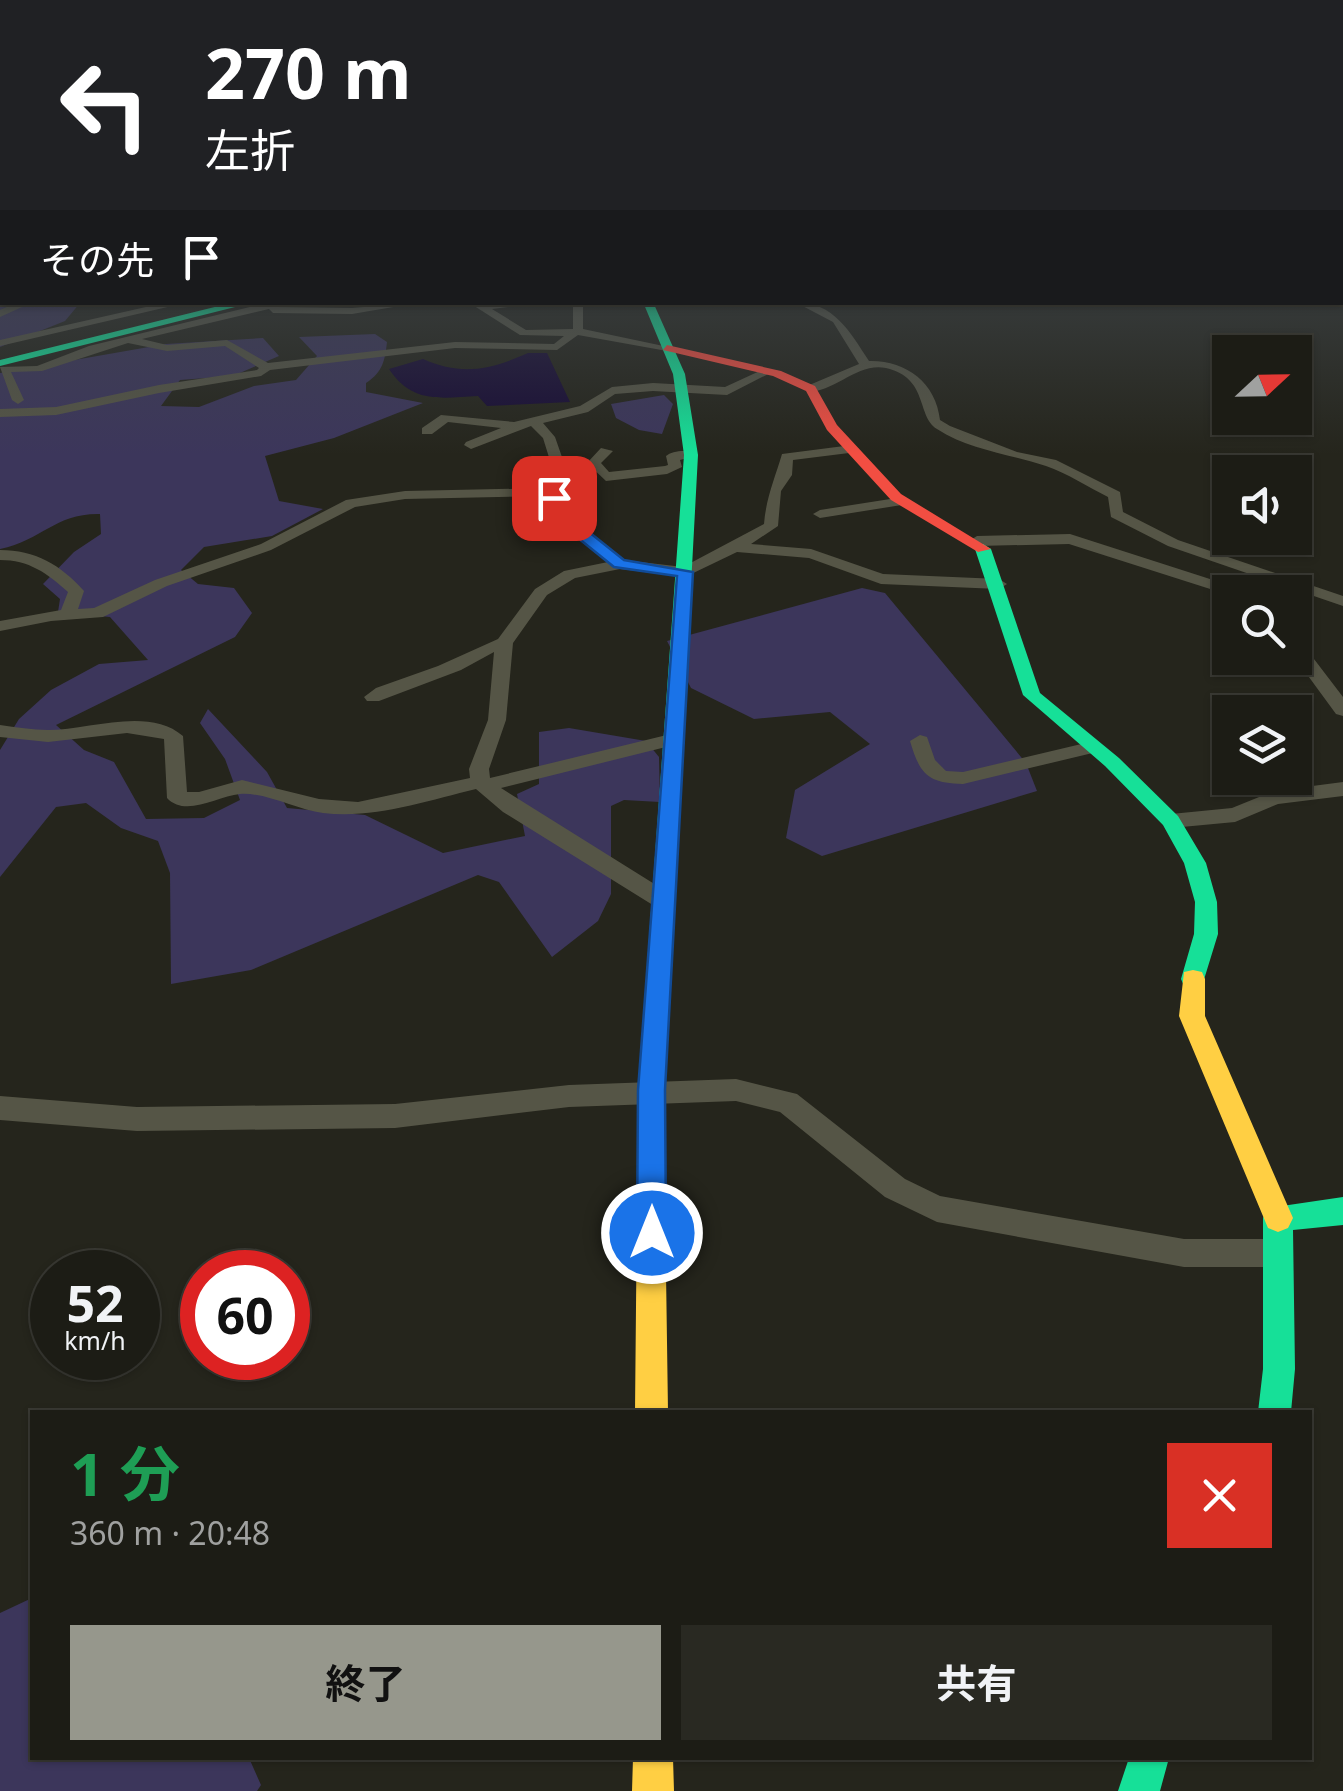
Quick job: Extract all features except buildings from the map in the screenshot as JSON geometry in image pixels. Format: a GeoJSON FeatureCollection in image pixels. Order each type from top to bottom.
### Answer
{"type":"FeatureCollection","features":[{"type":"Feature","properties":{"kind":"main road"},"geometry":{"type":"LineString","coordinates":[[0,354],[207,305]]}},
{"type":"Feature","properties":{"kind":"main road"},"geometry":{"type":"LineString","coordinates":[[649,305],[681,388],[691,455],[651,1090],[652,1410]]}},
{"type":"Feature","properties":{"kind":"main road"},"geometry":{"type":"LineString","coordinates":[[0,363],[255,306]]}},
{"type":"Feature","properties":{"kind":"main road"},"geometry":{"type":"LineString","coordinates":[[667,348],[768,371],[811,388],[832,427],[903,500],[976,541],[987,553],[1000,584],[1032,695],[1094,747],[1171,821],[1195,863],[1206,902],[1206,934],[1192,974],[1192,1016],[1278,1218],[1279,1369],[1274,1410]]}},
{"type":"Feature","properties":{"kind":"main road"},"geometry":{"type":"LineString","coordinates":[[1278,1218],[1343,1211]]}},
{"type":"Feature","properties":{"kind":"main road"},"geometry":{"type":"LineString","coordinates":[[653,1760],[653,1791]]}},
{"type":"Feature","properties":{"kind":"main road"},"geometry":{"type":"LineString","coordinates":[[1139,1791],[1148,1760]]}},
{"type":"Feature","properties":{"kind":"street"},"geometry":{"type":"LineString","coordinates":[[0,343],[171,305]]}},
{"type":"Feature","properties":{"kind":"street"},"geometry":{"type":"LineString","coordinates":[[18,400],[4,369],[38,368],[255,306],[352,311],[396,305]]}},
{"type":"Feature","properties":{"kind":"street"},"geometry":{"type":"LineString","coordinates":[[478,305],[524,334],[575,332],[667,348]]}},
{"type":"Feature","properties":{"kind":"street"},"geometry":{"type":"LineString","coordinates":[[130,340],[167,348],[227,343],[266,367],[455,345],[557,346],[575,332],[578,305]]}},
{"type":"Feature","properties":{"kind":"street"},"geometry":{"type":"LineString","coordinates":[[806,305],[837,320],[864,364]]}},
{"type":"Feature","properties":{"kind":"street"},"geometry":{"type":"LineString","coordinates":[[515,345],[524,334]]}},
{"type":"Feature","properties":{"kind":"street"},"geometry":{"type":"LineString","coordinates":[[811,388],[844,379],[864,364],[880,364],[926,388],[934,407],[934,421],[946,429],[1088,478],[1115,495],[1116,514],[1173,542],[1343,601]]}},
{"type":"Feature","properties":{"kind":"street"},"geometry":{"type":"LineString","coordinates":[[0,413],[64,412],[145,392],[210,385],[261,373],[266,367]]}},
{"type":"Feature","properties":{"kind":"street"},"geometry":{"type":"LineString","coordinates":[[471,446],[526,423],[584,409],[612,392],[727,390],[768,371]]}},
{"type":"Feature","properties":{"kind":"street"},"geometry":{"type":"LineString","coordinates":[[427,431],[445,418],[526,423],[549,437],[563,480],[554,508],[620,564]]}},
{"type":"Feature","properties":{"kind":"street"},"geometry":{"type":"LineString","coordinates":[[664,901],[510,807],[482,784],[480,769],[497,720],[504,643],[541,592],[570,574],[620,564],[686,572],[771,526],[774,490],[785,475],[787,457],[852,450]]}},
{"type":"Feature","properties":{"kind":"street"},"geometry":{"type":"LineString","coordinates":[[606,451],[594,463],[606,477],[667,470],[675,467],[673,456],[691,455]]}},
{"type":"Feature","properties":{"kind":"street"},"geometry":{"type":"LineString","coordinates":[[0,626],[97,614],[162,583],[250,554],[351,502],[406,495],[556,492]]}},
{"type":"Feature","properties":{"kind":"street"},"geometry":{"type":"LineString","coordinates":[[820,514],[868,510],[903,500]]}},
{"type":"Feature","properties":{"kind":"street"},"geometry":{"type":"LineString","coordinates":[[976,541],[1070,538],[1212,584]]}},
{"type":"Feature","properties":{"kind":"street"},"geometry":{"type":"LineString","coordinates":[[1161,567],[1173,542]]}},
{"type":"Feature","properties":{"kind":"street"},"geometry":{"type":"LineString","coordinates":[[735,547],[812,554],[881,579],[1000,584]]}},
{"type":"Feature","properties":{"kind":"street"},"geometry":{"type":"LineString","coordinates":[[0,556],[32,556],[57,571],[76,591],[66,616]]}},
{"type":"Feature","properties":{"kind":"street"},"geometry":{"type":"LineString","coordinates":[[373,697],[396,684],[454,667],[478,650],[504,643]]}},
{"type":"Feature","properties":{"kind":"street"},"geometry":{"type":"LineString","coordinates":[[1312,669],[1343,710]]}},
{"type":"Feature","properties":{"kind":"street"},"geometry":{"type":"LineString","coordinates":[[0,731],[46,736],[142,727],[166,732],[173,736],[177,798],[199,799],[242,787],[319,806],[358,809],[676,739]]}},
{"type":"Feature","properties":{"kind":"street"},"geometry":{"type":"LineString","coordinates":[[920,741],[932,772],[952,777],[1094,747]]}},
{"type":"Feature","properties":{"kind":"street"},"geometry":{"type":"LineString","coordinates":[[1171,821],[1235,815],[1274,798],[1343,789]]}},
{"type":"Feature","properties":{"kind":"street"},"geometry":{"type":"LineString","coordinates":[[0,1108],[137,1119],[395,1116],[651,1090],[736,1090],[788,1102],[896,1188],[938,1209],[1184,1253],[1278,1254]]}},
{"type":"Feature","properties":{"kind":"shaded area"},"geometry":{"type":"Polygon","coordinates":[[[0,305],[78,305],[65,321],[0,347],[0,305]]]}},
{"type":"Feature","properties":{"kind":"shaded area"},"geometry":{"type":"Polygon","coordinates":[[[375,334],[387,342],[380,370],[366,383],[366,392],[423,403],[334,438],[265,456],[279,501],[323,509],[272,536],[204,547],[181,570],[198,584],[234,588],[252,613],[235,637],[56,725],[84,750],[114,762],[146,819],[204,818],[240,800],[225,759],[200,723],[208,709],[267,772],[287,808],[365,815],[443,853],[525,836],[517,794],[539,784],[539,732],[569,728],[646,741],[659,757],[660,802],[624,800],[611,806],[611,894],[598,921],[552,957],[499,882],[478,875],[251,970],[171,984],[170,873],[158,841],[121,828],[86,803],[56,807],[0,877],[0,750],[19,719],[51,690],[99,664],[148,660],[110,617],[58,612],[60,599],[43,584],[74,552],[101,534],[100,514],[71,518],[0,549],[0,373],[166,344],[263,338],[279,356],[233,376],[180,380],[161,406],[199,407],[254,386],[296,380],[317,356],[299,337],[375,334]]]}},
{"type":"Feature","properties":{"kind":"shaded area"},"geometry":{"type":"Polygon","coordinates":[[[528,353],[547,353],[570,402],[487,406],[478,396],[428,396],[407,388],[389,369],[423,359],[450,368],[476,369],[528,353]]]}},
{"type":"Feature","properties":{"kind":"shaded area"},"geometry":{"type":"Polygon","coordinates":[[[664,395],[673,404],[662,434],[639,430],[616,418],[611,404],[664,395]]]}},
{"type":"Feature","properties":{"kind":"shaded area"},"geometry":{"type":"Polygon","coordinates":[[[862,588],[885,593],[1026,763],[1037,791],[822,856],[786,838],[795,790],[870,744],[830,712],[754,719],[691,688],[667,641],[862,588]]]}},
{"type":"Feature","properties":{"kind":"shaded area"},"geometry":{"type":"Polygon","coordinates":[[[30,1599],[30,1760],[250,1760],[261,1785],[257,1791],[0,1791],[0,1613],[30,1599]]]}},
{"type":"Feature","properties":{"kind":"traffic: fast"},"geometry":{"type":"LineString","coordinates":[[0,363],[238,305]]}},
{"type":"Feature","properties":{"kind":"traffic: fast"},"geometry":{"type":"LineString","coordinates":[[649,305],[679,374],[691,455],[651,1090],[651,1202]]}},
{"type":"Feature","properties":{"kind":"traffic: fast"},"geometry":{"type":"LineString","coordinates":[[983,549],[1032,695],[1112,762],[1171,821],[1195,863],[1206,902],[1206,934],[1193,979]]}},
{"type":"Feature","properties":{"kind":"traffic: fast"},"geometry":{"type":"LineString","coordinates":[[1274,1410],[1279,1369],[1278,1218],[1343,1211]]}},
{"type":"Feature","properties":{"kind":"traffic: fast"},"geometry":{"type":"LineString","coordinates":[[1139,1791],[1148,1760]]}},
{"type":"Feature","properties":{"kind":"traffic: slow"},"geometry":{"type":"LineString","coordinates":[[1193,979],[1192,1016],[1278,1218]]}},
{"type":"Feature","properties":{"kind":"traffic: slow"},"geometry":{"type":"LineString","coordinates":[[651,1202],[652,1410]]}},
{"type":"Feature","properties":{"kind":"traffic: slow"},"geometry":{"type":"LineString","coordinates":[[653,1760],[653,1791]]}},
{"type":"Feature","properties":{"kind":"traffic: jam"},"geometry":{"type":"LineString","coordinates":[[667,348],[777,373],[811,389],[832,427],[896,497],[983,549]]}},
{"type":"Feature","properties":{"kind":"route"},"geometry":{"type":"LineString","coordinates":[[554,498],[558,514],[620,564],[686,572],[651,1090],[652,1233]]}}]}
